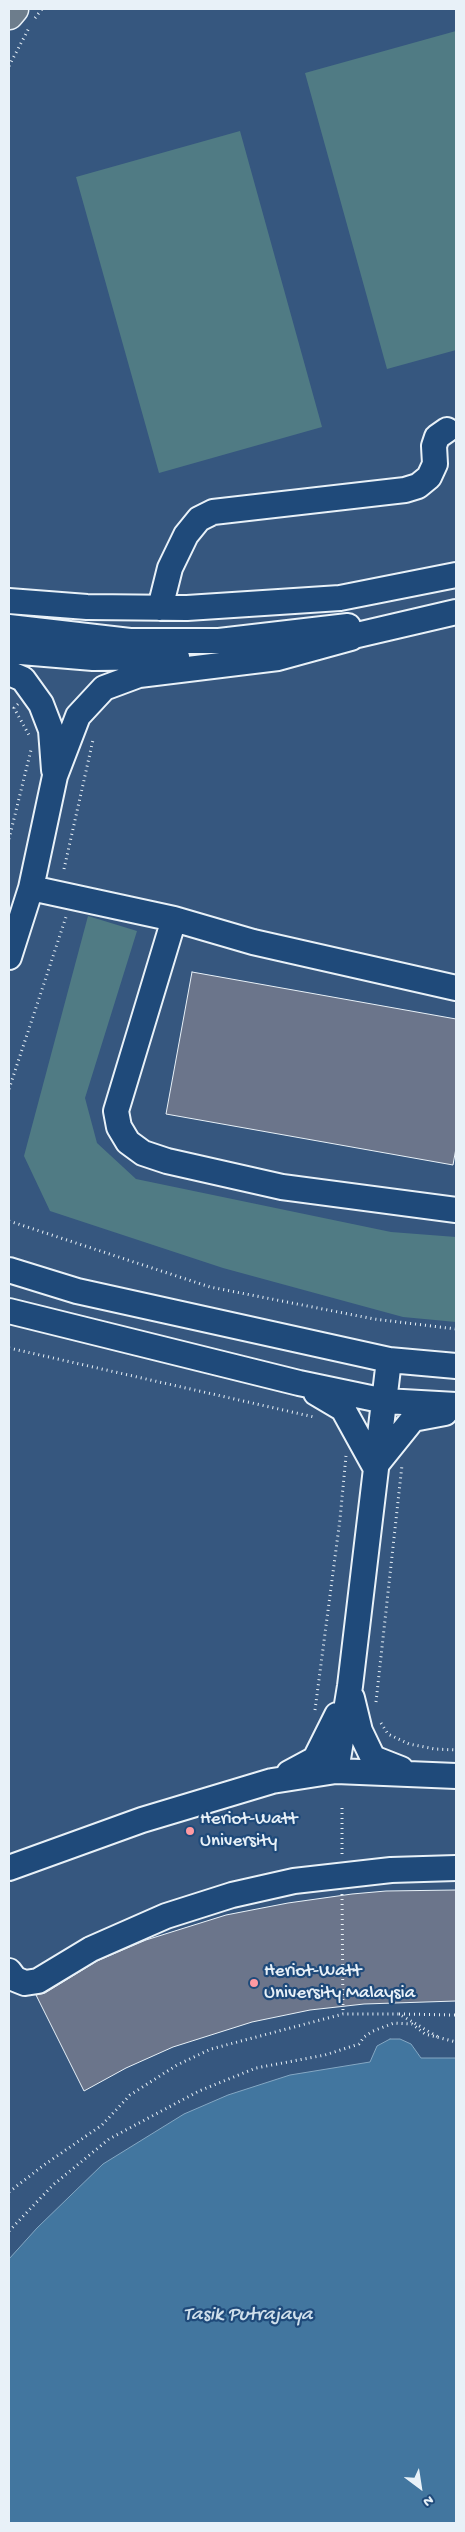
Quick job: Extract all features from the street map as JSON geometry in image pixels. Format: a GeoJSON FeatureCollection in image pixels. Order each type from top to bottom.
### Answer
{"type":"FeatureCollection","features":[{"type":"Feature","properties":{"kind":"main road"},"geometry":{"type":"LineString","coordinates":[[9,15],[14,9]]}},
{"type":"Feature","properties":{"kind":"street"},"geometry":{"type":"LineString","coordinates":[[160,608],[170,568],[186,535],[199,519],[213,512],[405,490],[418,486],[429,477],[435,464],[434,446],[437,437],[447,430]]}},
{"type":"Feature","properties":{"kind":"street"},"geometry":{"type":"LineString","coordinates":[[34,630],[124,627],[198,621],[270,612],[456,574]]}},
{"type":"Feature","properties":{"kind":"street"},"geometry":{"type":"LineString","coordinates":[[9,601],[87,607],[187,608],[340,598]]}},
{"type":"Feature","properties":{"kind":"street"},"geometry":{"type":"LineString","coordinates":[[9,627],[130,641],[219,641],[339,628],[456,608]]}},
{"type":"Feature","properties":{"kind":"street"},"geometry":{"type":"LineString","coordinates":[[9,957],[31,888],[55,776],[78,716],[104,688],[139,675],[278,658],[456,612]]}},
{"type":"Feature","properties":{"kind":"street"},"geometry":{"type":"LineString","coordinates":[[9,651],[93,658],[204,657],[351,638]]}},
{"type":"Feature","properties":{"kind":"street"},"geometry":{"type":"LineString","coordinates":[[9,673],[23,679],[41,704],[51,730],[55,776]]}},
{"type":"Feature","properties":{"kind":"street"},"geometry":{"type":"LineString","coordinates":[[31,888],[174,919],[254,942],[456,988]]}},
{"type":"Feature","properties":{"kind":"street"},"geometry":{"type":"LineString","coordinates":[[174,919],[116,1111],[118,1127],[128,1142],[143,1153],[167,1161],[282,1187],[456,1210]]}},
{"type":"Feature","properties":{"kind":"street"},"geometry":{"type":"LineString","coordinates":[[9,1256],[77,1291]]}},
{"type":"Feature","properties":{"kind":"street"},"geometry":{"type":"LineString","coordinates":[[9,1270],[77,1291],[389,1360],[456,1366]]}},
{"type":"Feature","properties":{"kind":"street"},"geometry":{"type":"LineString","coordinates":[[9,1311],[299,1384],[385,1401],[456,1405]]}},
{"type":"Feature","properties":{"kind":"street"},"geometry":{"type":"LineString","coordinates":[[9,1322],[76,1329]]}},
{"type":"Feature","properties":{"kind":"street"},"geometry":{"type":"LineString","coordinates":[[336,1771],[350,1686],[389,1360]]}},
{"type":"Feature","properties":{"kind":"street"},"geometry":{"type":"LineString","coordinates":[[299,1384],[343,1409],[375,1468]]}},
{"type":"Feature","properties":{"kind":"street"},"geometry":{"type":"LineString","coordinates":[[375,1468],[413,1419],[456,1410]]}},
{"type":"Feature","properties":{"kind":"street"},"geometry":{"type":"LineString","coordinates":[[350,1686],[360,1731],[373,1758],[415,1775]]}},
{"type":"Feature","properties":{"kind":"street"},"geometry":{"type":"LineString","coordinates":[[272,1782],[315,1758],[350,1686]]}},
{"type":"Feature","properties":{"kind":"street"},"geometry":{"type":"LineString","coordinates":[[9,1868],[142,1820],[272,1782],[336,1771],[456,1776]]}},
{"type":"Feature","properties":{"kind":"street"},"geometry":{"type":"LineString","coordinates":[[9,1971],[15,1979],[25,1983],[38,1981],[91,1949],[166,1916],[294,1880],[390,1870],[456,1868]]}},
{"type":"Feature","properties":{"kind":"path"},"geometry":{"type":"LineString","coordinates":[[9,66],[34,19],[42,9]]}},
{"type":"Feature","properties":{"kind":"path"},"geometry":{"type":"LineString","coordinates":[[9,1089],[72,897]]}},
{"type":"Feature","properties":{"kind":"path"},"geometry":{"type":"LineString","coordinates":[[9,1221],[210,1287],[374,1319],[456,1329]]}},
{"type":"Feature","properties":{"kind":"path"},"geometry":{"type":"LineString","coordinates":[[9,1348],[319,1418]]}},
{"type":"Feature","properties":{"kind":"path"},"geometry":{"type":"LineString","coordinates":[[313,1719],[319,1691],[340,1519],[346,1448]]}},
{"type":"Feature","properties":{"kind":"path"},"geometry":{"type":"LineString","coordinates":[[376,1707],[375,1700],[404,1459]]}},
{"type":"Feature","properties":{"kind":"path"},"geometry":{"type":"LineString","coordinates":[[379,1721],[388,1734],[408,1744],[435,1749],[456,1750]]}},
{"type":"Feature","properties":{"kind":"path"},"geometry":{"type":"LineString","coordinates":[[342,1944],[343,2014]]}},
{"type":"Feature","properties":{"kind":"path"},"geometry":{"type":"LineString","coordinates":[[9,2192],[44,2164],[102,2125],[130,2095],[176,2065],[211,2049],[343,2014],[456,2015]]}},
{"type":"Feature","properties":{"kind":"path"},"geometry":{"type":"LineString","coordinates":[[398,2014],[445,2041]]}},
{"type":"Feature","properties":{"kind":"path"},"geometry":{"type":"LineString","coordinates":[[9,2231],[53,2185],[109,2139],[199,2091],[256,2068],[325,2055],[359,2044],[364,2037],[373,2031],[394,2023],[412,2024],[425,2034],[445,2041],[456,2042]]}},
{"type":"Feature","properties":{"kind":"green space"},"geometry":{"type":"Polygon","coordinates":[[[456,31],[456,350],[387,369],[305,73],[456,31]]]}},
{"type":"Feature","properties":{"kind":"green space"},"geometry":{"type":"Polygon","coordinates":[[[240,131],[322,427],[159,473],[76,177],[240,131]]]}},
{"type":"Feature","properties":{"kind":"green space"},"geometry":{"type":"Polygon","coordinates":[[[88,916],[137,931],[85,1098],[97,1143],[136,1179],[391,1232],[456,1237],[456,1322],[403,1317],[223,1268],[50,1211],[24,1156],[88,916]]]}},
{"type":"Feature","properties":{"kind":"water","name":"Tasik Putrajaya"},"geometry":{"type":"Polygon","coordinates":[[[390,2039],[400,2039],[411,2044],[421,2058],[456,2058],[456,2523],[9,2523],[9,2259],[37,2228],[103,2164],[184,2114],[228,2095],[290,2075],[370,2062],[377,2046],[390,2039]]]}},
{"type":"Feature","properties":{"kind":"building"},"geometry":{"type":"Polygon","coordinates":[[[192,972],[456,1019],[456,1148],[453,1165],[166,1114],[192,972]]]}},
{"type":"Feature","properties":{"kind":"building","name":"Heriot-Watt University Malaysia"},"geometry":{"type":"Polygon","coordinates":[[[456,1890],[456,2001],[364,2004],[310,2010],[252,2022],[173,2047],[126,2068],[84,2091],[36,1995],[45,1993],[97,1961],[146,1940],[226,1915],[288,1903],[352,1894],[386,1891],[456,1890]]]}},
{"type":"Feature","properties":{"kind":"place","name":"Heriot-Watt University"},"geometry":{"type":"Point","coordinates":[190,1831]}},
{"type":"Feature","properties":{"kind":"place","name":"Heriot-Watt University Malaysia"},"geometry":{"type":"Point","coordinates":[254,1983]}}]}
